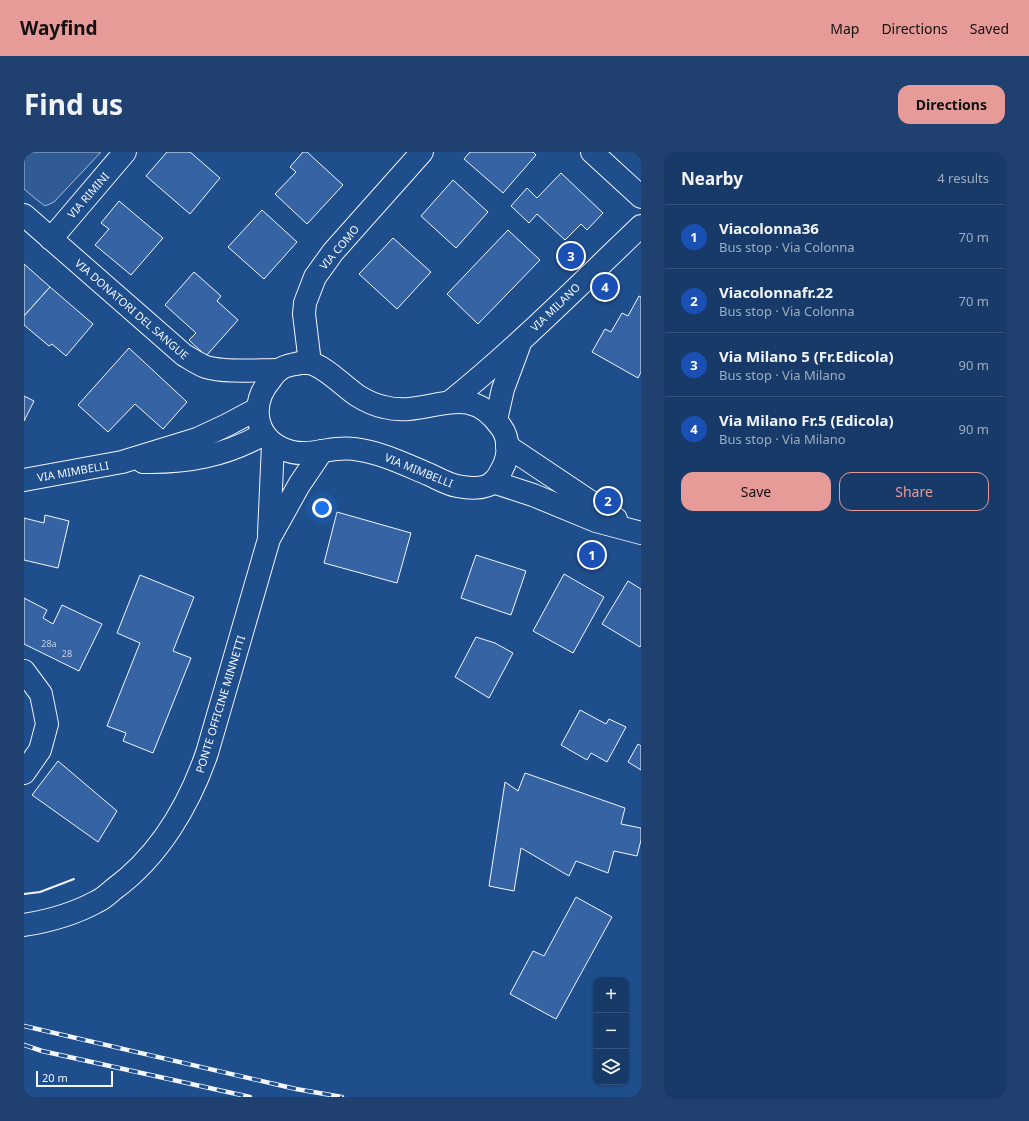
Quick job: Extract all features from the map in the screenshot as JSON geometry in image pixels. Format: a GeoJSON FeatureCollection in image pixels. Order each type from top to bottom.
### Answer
{"type":"FeatureCollection","features":[{"type":"Feature","properties":{"kind":"main road","name":"VIA RIMINI"},"geometry":{"type":"LineString","coordinates":[[51,239],[125,152]]}},
{"type":"Feature","properties":{"kind":"main road","name":"VIA COMO"},"geometry":{"type":"LineString","coordinates":[[310,363],[304,314],[305,303],[315,277],[333,252],[422,152]]}},
{"type":"Feature","properties":{"kind":"main road"},"geometry":{"type":"LineString","coordinates":[[592,152],[641,197]]}},
{"type":"Feature","properties":{"kind":"main road","name":"VIA DONATORI DEL SANGUE"},"geometry":{"type":"LineString","coordinates":[[24,215],[184,355],[208,367],[227,370],[279,370]]}},
{"type":"Feature","properties":{"kind":"main road","name":"VIA MILANO"},"geometry":{"type":"LineString","coordinates":[[452,401],[522,339],[641,226]]}},
{"type":"Feature","properties":{"kind":"main road"},"geometry":{"type":"LineString","coordinates":[[496,420],[503,389],[522,339]]}},
{"type":"Feature","properties":{"kind":"main road"},"geometry":{"type":"LineString","coordinates":[[122,462],[196,460],[269,439],[259,421],[257,409],[259,397],[265,385],[279,370],[287,366],[310,363],[323,369],[357,396],[384,407],[414,409],[452,401],[470,402],[479,405],[489,412],[496,420],[503,429],[506,438],[507,446],[503,467],[493,482],[533,495],[596,521],[638,532]]}},
{"type":"Feature","properties":{"kind":"main road"},"geometry":{"type":"LineString","coordinates":[[122,462],[197,439],[257,409]]}},
{"type":"Feature","properties":{"kind":"main road","name":"VIA MIMBELLI"},"geometry":{"type":"LineString","coordinates":[[269,439],[283,449],[300,454],[352,448],[368,451],[388,457],[455,486],[478,487],[493,482]]}},
{"type":"Feature","properties":{"kind":"main road","name":"PONTE OFFICINE MINNETTI"},"geometry":{"type":"LineString","coordinates":[[269,439],[269,539]]}},
{"type":"Feature","properties":{"kind":"main road"},"geometry":{"type":"LineString","coordinates":[[507,446],[638,532]]}},
{"type":"Feature","properties":{"kind":"main road","name":"PONTE OFFICINE MINNETTI"},"geometry":{"type":"LineString","coordinates":[[24,925],[76,912],[97,902],[121,884],[154,852],[180,813],[201,772],[269,539],[299,485],[322,451]]}},
{"type":"Feature","properties":{"kind":"main road","name":"VIA MIMBELLI"},"geometry":{"type":"LineString","coordinates":[[24,480],[122,462]]}},
{"type":"Feature","properties":{"kind":"main road"},"geometry":{"type":"LineString","coordinates":[[24,671],[40,694],[47,724],[40,750],[24,773]]}},
{"type":"Feature","properties":{"kind":"shaded area"},"geometry":{"type":"Polygon","coordinates":[[[24,152],[101,152],[54,202],[45,206],[24,189],[24,152]]]}},
{"type":"Feature","properties":{"kind":"building"},"geometry":{"type":"Polygon","coordinates":[[[167,152],[190,152],[220,178],[190,214],[146,176],[167,152]]]}},
{"type":"Feature","properties":{"kind":"building"},"geometry":{"type":"Polygon","coordinates":[[[303,152],[307,152],[343,185],[307,224],[275,194],[296,172],[290,167],[303,152]]]}},
{"type":"Feature","properties":{"kind":"building"},"geometry":{"type":"Polygon","coordinates":[[[470,152],[533,152],[536,155],[503,193],[464,159],[470,152]]]}},
{"type":"Feature","properties":{"kind":"building"},"geometry":{"type":"Polygon","coordinates":[[[561,173],[603,213],[587,230],[581,224],[565,240],[537,214],[529,223],[511,206],[527,188],[537,198],[561,173]]]}},
{"type":"Feature","properties":{"kind":"building"},"geometry":{"type":"Polygon","coordinates":[[[453,180],[488,212],[456,248],[421,216],[453,180]]]}},
{"type":"Feature","properties":{"kind":"building"},"geometry":{"type":"Polygon","coordinates":[[[119,201],[163,238],[131,275],[95,245],[109,229],[101,223],[119,201]]]}},
{"type":"Feature","properties":{"kind":"building"},"geometry":{"type":"Polygon","coordinates":[[[262,210],[297,242],[264,279],[228,247],[262,210]]]}},
{"type":"Feature","properties":{"kind":"building"},"geometry":{"type":"Polygon","coordinates":[[[508,230],[540,260],[478,324],[447,294],[508,230]]]}},
{"type":"Feature","properties":{"kind":"building"},"geometry":{"type":"Polygon","coordinates":[[[393,238],[431,272],[397,309],[359,274],[393,238]]]}},
{"type":"Feature","properties":{"kind":"building"},"geometry":{"type":"Polygon","coordinates":[[[24,264],[50,287],[24,316],[24,264]]]}},
{"type":"Feature","properties":{"kind":"building"},"geometry":{"type":"Polygon","coordinates":[[[194,272],[221,296],[217,301],[238,320],[206,356],[189,340],[196,333],[165,305],[194,272]]]}},
{"type":"Feature","properties":{"kind":"building"},"geometry":{"type":"Polygon","coordinates":[[[50,287],[93,324],[66,356],[52,344],[49,346],[24,325],[24,316],[50,287]]]}},
{"type":"Feature","properties":{"kind":"building"},"geometry":{"type":"Polygon","coordinates":[[[639,296],[641,297],[641,372],[638,378],[592,352],[605,329],[611,332],[622,313],[628,316],[639,296]]]}},
{"type":"Feature","properties":{"kind":"building"},"geometry":{"type":"Polygon","coordinates":[[[129,348],[187,402],[163,429],[135,404],[108,432],[78,405],[129,348]]]}},
{"type":"Feature","properties":{"kind":"building"},"geometry":{"type":"Polygon","coordinates":[[[24,396],[34,401],[24,421],[24,396]]]}},
{"type":"Feature","properties":{"kind":"building"},"geometry":{"type":"Polygon","coordinates":[[[337,512],[411,533],[397,583],[324,563],[337,512]]]}},
{"type":"Feature","properties":{"kind":"building"},"geometry":{"type":"Polygon","coordinates":[[[45,515],[69,521],[58,568],[24,560],[24,518],[44,523],[45,515]]]}},
{"type":"Feature","properties":{"kind":"building"},"geometry":{"type":"Polygon","coordinates":[[[476,555],[526,571],[511,615],[461,598],[476,555]]]}},
{"type":"Feature","properties":{"kind":"building"},"geometry":{"type":"Polygon","coordinates":[[[564,574],[604,597],[573,653],[533,631],[564,574]]]}},
{"type":"Feature","properties":{"kind":"building"},"geometry":{"type":"Polygon","coordinates":[[[140,575],[194,597],[173,651],[191,658],[153,753],[123,741],[126,733],[107,726],[140,643],[117,633],[140,575]]]}},
{"type":"Feature","properties":{"kind":"building"},"geometry":{"type":"Polygon","coordinates":[[[628,581],[641,589],[640,647],[602,624],[628,581]]]}},
{"type":"Feature","properties":{"kind":"building"},"geometry":{"type":"Polygon","coordinates":[[[24,598],[47,610],[43,618],[53,624],[62,605],[102,624],[79,671],[24,644],[24,598]]]}},
{"type":"Feature","properties":{"kind":"building"},"geometry":{"type":"Polygon","coordinates":[[[476,637],[495,643],[513,653],[489,698],[455,677],[476,637]]]}},
{"type":"Feature","properties":{"kind":"building"},"geometry":{"type":"Polygon","coordinates":[[[580,710],[606,724],[609,719],[626,727],[607,762],[591,753],[587,760],[561,745],[580,710]]]}},
{"type":"Feature","properties":{"kind":"building"},"geometry":{"type":"Polygon","coordinates":[[[638,744],[641,746],[641,770],[628,762],[638,744]]]}},
{"type":"Feature","properties":{"kind":"building"},"geometry":{"type":"Polygon","coordinates":[[[58,761],[117,811],[98,842],[32,795],[58,761]]]}},
{"type":"Feature","properties":{"kind":"building"},"geometry":{"type":"Polygon","coordinates":[[[525,773],[625,808],[621,824],[641,828],[641,840],[637,856],[614,851],[608,873],[576,861],[569,876],[521,848],[514,891],[489,886],[505,782],[518,791],[525,773]]]}},
{"type":"Feature","properties":{"kind":"building"},"geometry":{"type":"Polygon","coordinates":[[[576,897],[612,917],[556,1019],[510,994],[533,951],[544,956],[576,897]]]}},
{"type":"Feature","properties":{"kind":"railway"},"geometry":{"type":"LineString","coordinates":[[24,1026],[296,1089],[342,1097]]}},
{"type":"Feature","properties":{"kind":"railway"},"geometry":{"type":"LineString","coordinates":[[24,1045],[42,1051],[250,1097]]}},
{"type":"Feature","properties":{"kind":"wall"},"geometry":{"type":"LineString","coordinates":[[24,894],[40,892],[74,879]]}},
{"type":"Feature","properties":{"kind":"place","name":"Via Milano 5 (Fr.Edicola)"},"geometry":{"type":"Point","coordinates":[571,256]}},
{"type":"Feature","properties":{"kind":"place","name":"Via Milano Fr.5 (Edicola)"},"geometry":{"type":"Point","coordinates":[605,287]}},
{"type":"Feature","properties":{"kind":"place","name":"Viacolonnafr.22"},"geometry":{"type":"Point","coordinates":[608,501]}},
{"type":"Feature","properties":{"kind":"place","name":"Viacolonna36"},"geometry":{"type":"Point","coordinates":[592,555]}}]}
